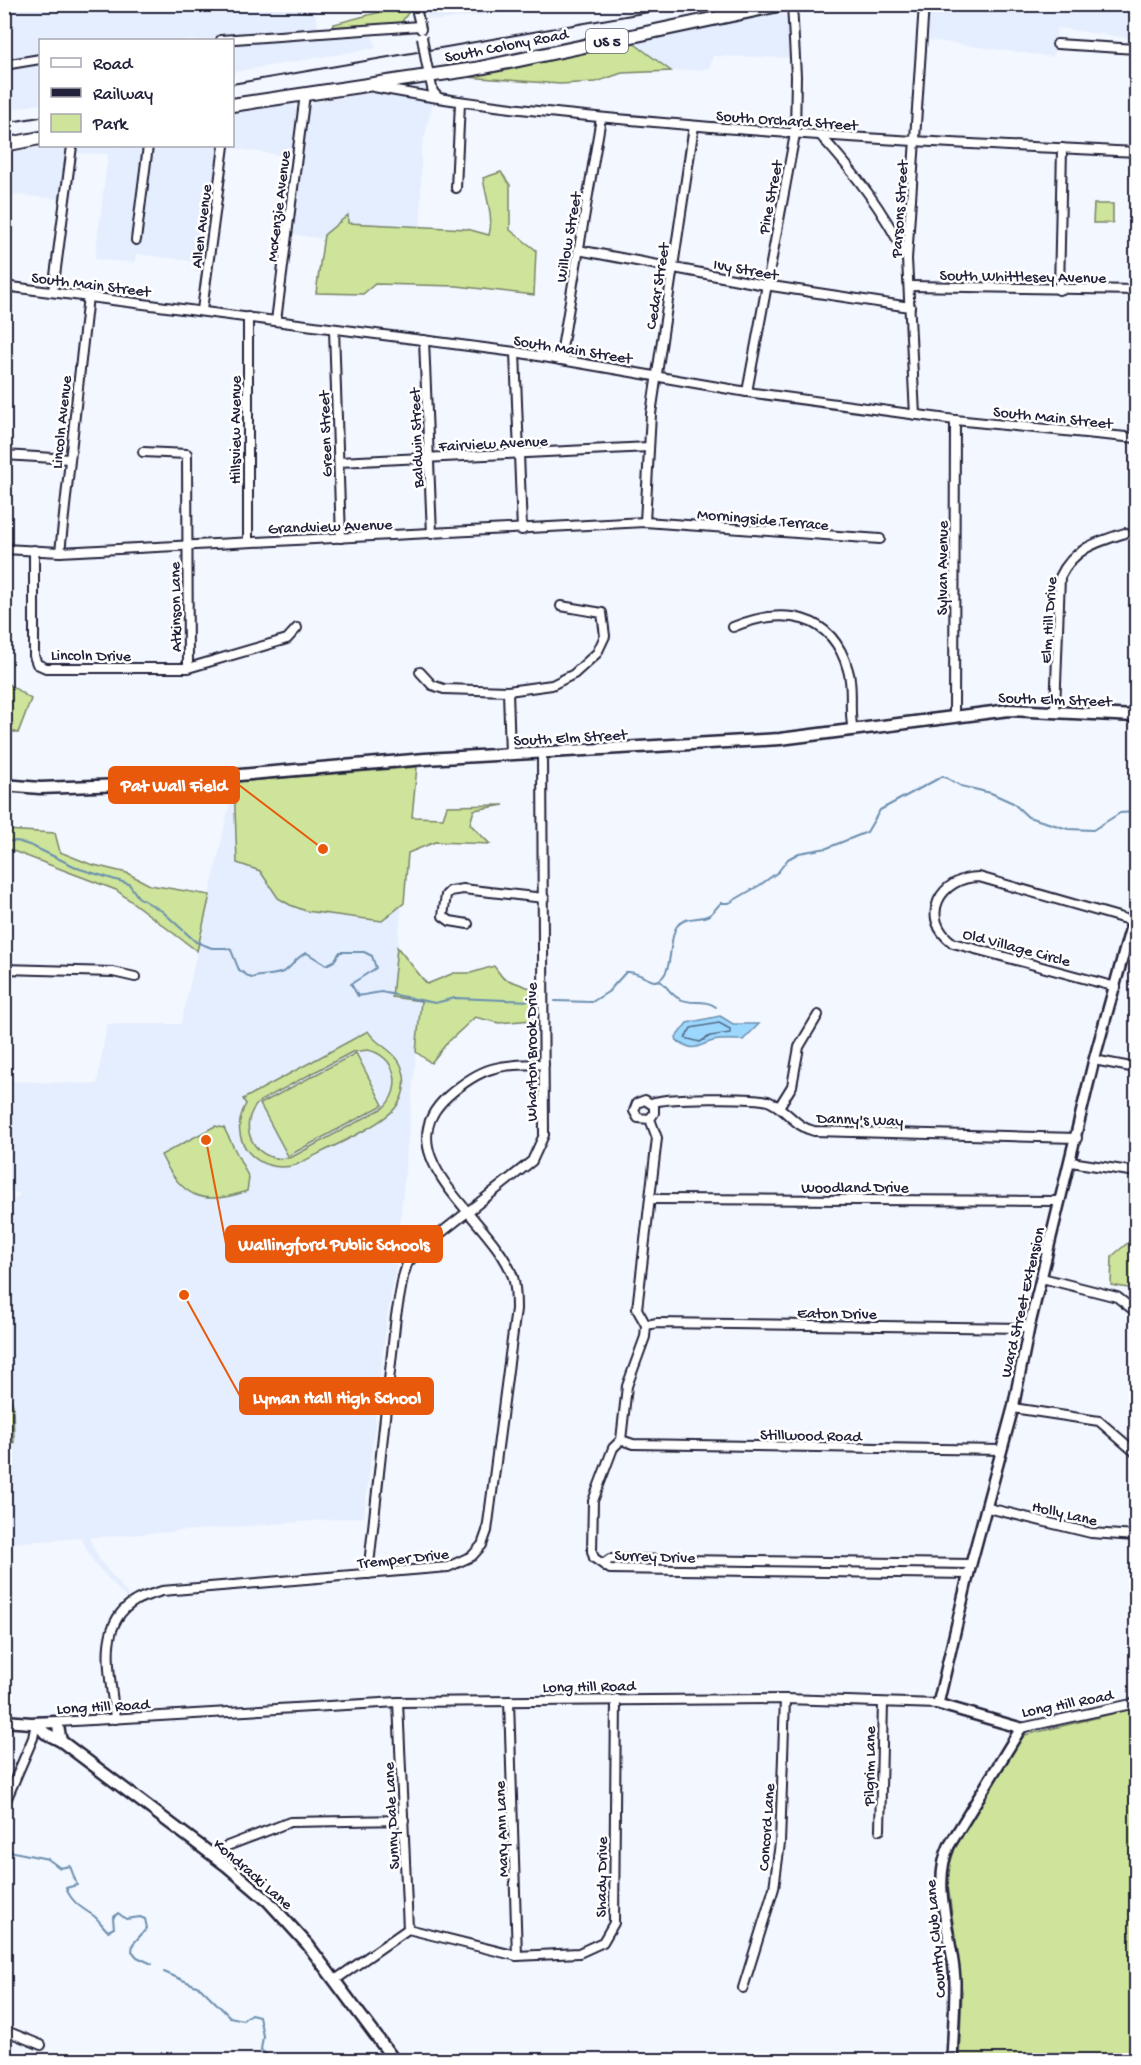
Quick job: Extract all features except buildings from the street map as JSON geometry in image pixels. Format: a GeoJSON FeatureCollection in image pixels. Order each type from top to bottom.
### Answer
{"type":"FeatureCollection","features":[{"type":"Feature","properties":{"kind":"main road","name":"South Colony Road"},"geometry":{"type":"LineString","coordinates":[[234,105],[429,76],[784,4]]}},
{"type":"Feature","properties":{"kind":"main road"},"geometry":{"type":"LineString","coordinates":[[4,145],[39,138]]}},
{"type":"Feature","properties":{"kind":"main road","name":"South Elm Street"},"geometry":{"type":"LineString","coordinates":[[4,785],[40,788],[123,785],[391,761],[760,740],[1009,710],[1055,710],[1137,716]]}},
{"type":"Feature","properties":{"kind":"main road"},"geometry":{"type":"LineString","coordinates":[[4,1721],[36,1723]]}},
{"type":"Feature","properties":{"kind":"main road"},"geometry":{"type":"LineString","coordinates":[[57,1722],[61,1741]]}},
{"type":"Feature","properties":{"kind":"main road","name":"Long Hill Road"},"geometry":{"type":"LineString","coordinates":[[36,1723],[57,1722]]}},
{"type":"Feature","properties":{"kind":"main road","name":"Kondracki Lane"},"geometry":{"type":"LineString","coordinates":[[36,1723],[45,1732],[61,1741],[209,1852],[278,1911],[335,1980],[394,2061]]}},
{"type":"Feature","properties":{"kind":"street"},"geometry":{"type":"LineString","coordinates":[[415,4],[429,76],[433,92],[438,98]]}},
{"type":"Feature","properties":{"kind":"street","name":"Pine Street"},"geometry":{"type":"LineString","coordinates":[[747,392],[765,285],[795,134],[796,76],[792,4]]}},
{"type":"Feature","properties":{"kind":"street","name":"Parsons Street"},"geometry":{"type":"LineString","coordinates":[[915,415],[907,259],[917,141],[924,4]]}},
{"type":"Feature","properties":{"kind":"street"},"geometry":{"type":"LineString","coordinates":[[234,39],[420,26]]}},
{"type":"Feature","properties":{"kind":"street"},"geometry":{"type":"LineString","coordinates":[[1058,44],[1137,49]]}},
{"type":"Feature","properties":{"kind":"street"},"geometry":{"type":"LineString","coordinates":[[4,65],[39,59]]}},
{"type":"Feature","properties":{"kind":"street","name":"South Orchard Street"},"geometry":{"type":"LineString","coordinates":[[368,86],[460,103],[694,126],[795,134],[1137,152]]}},
{"type":"Feature","properties":{"kind":"street","name":"McKenzie Avenue"},"geometry":{"type":"LineString","coordinates":[[276,321],[305,94]]}},
{"type":"Feature","properties":{"kind":"street"},"geometry":{"type":"LineString","coordinates":[[456,188],[460,103]]}},
{"type":"Feature","properties":{"kind":"street","name":"Willow Street"},"geometry":{"type":"LineString","coordinates":[[560,360],[601,118]]}},
{"type":"Feature","properties":{"kind":"street","name":"Cedar Street"},"geometry":{"type":"LineString","coordinates":[[645,522],[656,376],[694,126]]}},
{"type":"Feature","properties":{"kind":"street"},"geometry":{"type":"LineString","coordinates":[[820,135],[852,170],[886,217],[907,259]]}},
{"type":"Feature","properties":{"kind":"street"},"geometry":{"type":"LineString","coordinates":[[53,291],[72,147]]}},
{"type":"Feature","properties":{"kind":"street"},"geometry":{"type":"LineString","coordinates":[[136,240],[148,147]]}},
{"type":"Feature","properties":{"kind":"street","name":"Allen Avenue"},"geometry":{"type":"LineString","coordinates":[[202,310],[224,147]]}},
{"type":"Feature","properties":{"kind":"street"},"geometry":{"type":"LineString","coordinates":[[1059,290],[1062,148]]}},
{"type":"Feature","properties":{"kind":"street","name":"Ivy Street"},"geometry":{"type":"LineString","coordinates":[[578,250],[765,285],[910,307]]}},
{"type":"Feature","properties":{"kind":"street","name":"South Main Street"},"geometry":{"type":"LineString","coordinates":[[4,286],[515,352],[747,392],[915,415],[1137,438]]}},
{"type":"Feature","properties":{"kind":"street","name":"South Whittlesey Avenue"},"geometry":{"type":"LineString","coordinates":[[909,286],[1137,290]]}},
{"type":"Feature","properties":{"kind":"street","name":"Lincoln Avenue"},"geometry":{"type":"LineString","coordinates":[[60,552],[88,296]]}},
{"type":"Feature","properties":{"kind":"street","name":"Hillsview Avenue"},"geometry":{"type":"LineString","coordinates":[[248,317],[248,542]]}},
{"type":"Feature","properties":{"kind":"street","name":"Green Street"},"geometry":{"type":"LineString","coordinates":[[334,328],[341,538]]}},
{"type":"Feature","properties":{"kind":"street","name":"Baldwin Street"},"geometry":{"type":"LineString","coordinates":[[424,340],[432,534]]}},
{"type":"Feature","properties":{"kind":"street"},"geometry":{"type":"LineString","coordinates":[[515,352],[522,530]]}},
{"type":"Feature","properties":{"kind":"street","name":"Sylvan Avenue"},"geometry":{"type":"LineString","coordinates":[[954,715],[955,420]]}},
{"type":"Feature","properties":{"kind":"street","name":"Fairview Avenue"},"geometry":{"type":"LineString","coordinates":[[339,462],[649,447]]}},
{"type":"Feature","properties":{"kind":"street","name":"Atkinson Lane"},"geometry":{"type":"LineString","coordinates":[[143,452],[187,454],[188,668]]}},
{"type":"Feature","properties":{"kind":"street"},"geometry":{"type":"LineString","coordinates":[[4,455],[70,459]]}},
{"type":"Feature","properties":{"kind":"street","name":"Grandview Avenue"},"geometry":{"type":"LineString","coordinates":[[4,549],[60,552],[645,522]]}},
{"type":"Feature","properties":{"kind":"street","name":"Morningside Terrace"},"geometry":{"type":"LineString","coordinates":[[645,522],[880,540]]}},
{"type":"Feature","properties":{"kind":"street","name":"Elm Hill Drive"},"geometry":{"type":"LineString","coordinates":[[1055,710],[1060,577],[1078,551],[1125,533]]}},
{"type":"Feature","properties":{"kind":"street","name":"Lincoln Drive"},"geometry":{"type":"LineString","coordinates":[[34,550],[33,656],[37,664],[46,668],[188,668]]}},
{"type":"Feature","properties":{"kind":"street"},"geometry":{"type":"LineString","coordinates":[[420,672],[432,685],[444,689],[508,691],[552,685],[574,674],[604,644],[602,613],[561,606]]}},
{"type":"Feature","properties":{"kind":"street"},"geometry":{"type":"LineString","coordinates":[[733,627],[752,619],[794,616],[816,622],[838,644],[849,672],[853,730]]}},
{"type":"Feature","properties":{"kind":"street"},"geometry":{"type":"LineString","coordinates":[[188,668],[287,639],[297,628]]}},
{"type":"Feature","properties":{"kind":"street"},"geometry":{"type":"LineString","coordinates":[[508,691],[510,754]]}},
{"type":"Feature","properties":{"kind":"street","name":"Wharton Brook Drive"},"geometry":{"type":"LineString","coordinates":[[368,1574],[403,1277],[407,1264],[418,1251],[519,1172],[539,1151],[544,1135],[542,753]]}},
{"type":"Feature","properties":{"kind":"street","name":"Old Village Circle"},"geometry":{"type":"LineString","coordinates":[[1116,987],[953,943],[940,928],[936,907],[941,893],[951,884],[965,878],[980,877],[1135,921]]}},
{"type":"Feature","properties":{"kind":"street"},"geometry":{"type":"LineString","coordinates":[[468,924],[450,921],[443,916],[446,895],[450,891],[463,889],[544,898]]}},
{"type":"Feature","properties":{"kind":"street","name":"Ward Street Extension"},"geometry":{"type":"LineString","coordinates":[[938,1704],[970,1569],[1013,1408],[1029,1328],[1077,1138],[1094,1060],[1137,909]]}},
{"type":"Feature","properties":{"kind":"street"},"geometry":{"type":"LineString","coordinates":[[4,969],[113,972],[135,977]]}},
{"type":"Feature","properties":{"kind":"street"},"geometry":{"type":"LineString","coordinates":[[778,1107],[792,1086],[799,1047],[818,1015]]}},
{"type":"Feature","properties":{"kind":"street"},"geometry":{"type":"LineString","coordinates":[[1094,1060],[1137,1068]]}},
{"type":"Feature","properties":{"kind":"street","name":"Tremper Drive"},"geometry":{"type":"LineString","coordinates":[[115,1719],[108,1640],[120,1615],[136,1600],[162,1591],[437,1569],[458,1564],[477,1551],[487,1531],[516,1309],[516,1291],[508,1267],[429,1159],[425,1131],[432,1114],[454,1091],[486,1069],[501,1065],[544,1064]]}},
{"type":"Feature","properties":{"kind":"street","name":"Danny's Way"},"geometry":{"type":"LineString","coordinates":[[652,1103],[661,1099],[760,1099],[778,1107],[798,1124],[814,1131],[1077,1138]]}},
{"type":"Feature","properties":{"kind":"street"},"geometry":{"type":"LineString","coordinates":[[621,1440],[627,1386],[645,1337],[646,1325],[637,1310],[657,1138],[650,1119],[655,1110],[652,1103],[641,1101],[634,1111],[638,1118],[650,1119]]}},
{"type":"Feature","properties":{"kind":"street"},"geometry":{"type":"LineString","coordinates":[[1071,1162],[1137,1172]]}},
{"type":"Feature","properties":{"kind":"street","name":"Woodland Drive"},"geometry":{"type":"LineString","coordinates":[[650,1199],[1060,1201]]}},
{"type":"Feature","properties":{"kind":"street"},"geometry":{"type":"LineString","coordinates":[[1042,1278],[1117,1297],[1137,1312]]}},
{"type":"Feature","properties":{"kind":"street","name":"Eaton Drive"},"geometry":{"type":"LineString","coordinates":[[646,1325],[657,1323],[1029,1328]]}},
{"type":"Feature","properties":{"kind":"street"},"geometry":{"type":"LineString","coordinates":[[1013,1408],[1100,1421],[1137,1453]]}},
{"type":"Feature","properties":{"kind":"street","name":"Stillwood Road"},"geometry":{"type":"LineString","coordinates":[[621,1440],[633,1444],[1002,1450]]}},
{"type":"Feature","properties":{"kind":"street","name":"Surrey Drive"},"geometry":{"type":"LineString","coordinates":[[621,1440],[613,1448],[593,1501],[592,1551],[594,1558],[603,1564],[610,1559],[970,1569]]}},
{"type":"Feature","properties":{"kind":"street","name":"Holly Lane"},"geometry":{"type":"LineString","coordinates":[[988,1508],[1091,1533],[1137,1536]]}},
{"type":"Feature","properties":{"kind":"street","name":"Shady Drive"},"geometry":{"type":"LineString","coordinates":[[408,1929],[517,1956],[579,1953],[603,1942],[614,1923],[616,1699]]}},
{"type":"Feature","properties":{"kind":"street","name":"Long Hill Road"},"geometry":{"type":"LineString","coordinates":[[57,1722],[398,1702],[785,1699],[938,1704],[1021,1728],[1137,1703]]}},
{"type":"Feature","properties":{"kind":"street","name":"Concord Lane"},"geometry":{"type":"LineString","coordinates":[[742,1988],[774,1888],[780,1843],[785,1699]]}},
{"type":"Feature","properties":{"kind":"street","name":"Mary Ann Lane"},"geometry":{"type":"LineString","coordinates":[[509,1701],[517,1956]]}},
{"type":"Feature","properties":{"kind":"street","name":"Sunny Dale Lane"},"geometry":{"type":"LineString","coordinates":[[398,1702],[408,1929]]}},
{"type":"Feature","properties":{"kind":"street","name":"Pilgrim Lane"},"geometry":{"type":"LineString","coordinates":[[880,1830],[883,1703]]}},
{"type":"Feature","properties":{"kind":"street"},"geometry":{"type":"LineString","coordinates":[[4,1805],[33,1738],[36,1723]]}},
{"type":"Feature","properties":{"kind":"street","name":"Country Club Lane"},"geometry":{"type":"LineString","coordinates":[[952,2061],[955,1981],[942,1886],[944,1865],[950,1846],[1021,1728]]}},
{"type":"Feature","properties":{"kind":"street"},"geometry":{"type":"LineString","coordinates":[[209,1852],[290,1822],[404,1820]]}},
{"type":"Feature","properties":{"kind":"street"},"geometry":{"type":"LineString","coordinates":[[335,1980],[408,1929]]}},
{"type":"Feature","properties":{"kind":"street"},"geometry":{"type":"LineString","coordinates":[[4,2030],[41,2044]]}},
{"type":"Feature","properties":{"kind":"shaded area"},"geometry":{"type":"Polygon","coordinates":[[[422,4],[565,5],[439,20],[429,19],[422,4]]]}},
{"type":"Feature","properties":{"kind":"shaded area"},"geometry":{"type":"Polygon","coordinates":[[[5,5],[313,5],[320,35],[372,37],[376,48],[234,72],[234,39],[39,39],[39,104],[5,110],[5,61],[8,60],[5,46],[5,5]]]}},
{"type":"Feature","properties":{"kind":"shaded area"},"geometry":{"type":"Polygon","coordinates":[[[927,5],[1136,5],[1136,39],[1057,28],[1053,57],[928,40],[927,5]]]}},
{"type":"Feature","properties":{"kind":"shaded area"},"geometry":{"type":"Polygon","coordinates":[[[779,13],[790,18],[792,58],[713,56],[709,69],[671,71],[632,42],[779,13]]]}},
{"type":"Feature","properties":{"kind":"shaded area"},"geometry":{"type":"Polygon","coordinates":[[[427,84],[433,103],[421,150],[421,227],[348,223],[348,216],[323,239],[292,234],[308,110],[313,102],[427,84]]]}},
{"type":"Feature","properties":{"kind":"shaded area"},"geometry":{"type":"Polygon","coordinates":[[[292,103],[299,110],[292,157],[226,147],[234,147],[234,113],[292,103]]]}},
{"type":"Feature","properties":{"kind":"shaded area"},"geometry":{"type":"Polygon","coordinates":[[[40,147],[219,147],[201,262],[136,254],[135,263],[95,259],[108,154],[78,153],[72,200],[5,194],[5,153],[40,147]]]}},
{"type":"Feature","properties":{"kind":"shaded area"},"geometry":{"type":"Polygon","coordinates":[[[417,767],[392,996],[421,1000],[396,1267],[387,1318],[364,1517],[89,1538],[100,1560],[129,1596],[126,1598],[94,1563],[81,1538],[12,1543],[5,1582],[4,1212],[20,1194],[5,1189],[5,1081],[97,1084],[107,1024],[181,1024],[234,784],[417,767]]]}},
{"type":"Feature","properties":{"kind":"green space"},"geometry":{"type":"Polygon","coordinates":[[[383,5],[408,5],[410,10],[401,23],[333,27],[334,24],[384,11],[383,5]]]}},
{"type":"Feature","properties":{"kind":"green space"},"geometry":{"type":"Polygon","coordinates":[[[632,42],[671,71],[622,73],[596,82],[560,84],[466,77],[503,71],[632,42]]]}},
{"type":"Feature","properties":{"kind":"green space"},"geometry":{"type":"Polygon","coordinates":[[[501,172],[510,185],[510,230],[536,250],[534,295],[457,286],[375,284],[363,294],[316,293],[324,235],[348,215],[348,223],[467,229],[489,235],[490,214],[483,178],[501,172]]]}},
{"type":"Feature","properties":{"kind":"green space"},"geometry":{"type":"Polygon","coordinates":[[[1094,204],[1113,204],[1113,223],[1093,223],[1094,204]]]}},
{"type":"Feature","properties":{"kind":"green space"},"geometry":{"type":"Polygon","coordinates":[[[4,681],[31,699],[18,733],[5,729],[4,681]]]}},
{"type":"Feature","properties":{"kind":"green space"},"geometry":{"type":"Polygon","coordinates":[[[417,767],[412,817],[443,818],[447,806],[504,805],[474,810],[470,824],[490,844],[435,842],[408,853],[404,903],[382,921],[306,911],[290,905],[278,898],[260,871],[237,863],[234,782],[417,767]]]}},
{"type":"Feature","properties":{"kind":"green space"},"geometry":{"type":"Polygon","coordinates":[[[5,830],[55,833],[60,852],[90,864],[127,873],[150,885],[210,895],[197,951],[116,890],[5,848],[5,830]]]}},
{"type":"Feature","properties":{"kind":"green space"},"geometry":{"type":"Polygon","coordinates":[[[397,947],[427,984],[454,973],[471,973],[494,966],[503,978],[530,988],[532,1020],[499,1023],[475,1017],[447,1043],[431,1063],[416,1052],[421,1001],[392,997],[397,947]]]}},
{"type":"Feature","properties":{"kind":"green space"},"geometry":{"type":"Polygon","coordinates":[[[368,1031],[375,1040],[397,1058],[404,1074],[402,1097],[389,1114],[365,1130],[296,1165],[282,1167],[269,1165],[258,1160],[249,1152],[240,1131],[241,1118],[246,1104],[243,1099],[368,1031]],[[368,1050],[352,1052],[260,1101],[252,1111],[249,1122],[249,1132],[259,1150],[268,1156],[292,1157],[383,1108],[390,1100],[395,1082],[391,1066],[378,1053],[368,1050]]]}},
{"type":"Feature","properties":{"kind":"green space"},"geometry":{"type":"Polygon","coordinates":[[[356,1053],[383,1105],[288,1156],[260,1104],[356,1053]]]}},
{"type":"Feature","properties":{"kind":"green space"},"geometry":{"type":"Polygon","coordinates":[[[215,1126],[224,1128],[249,1178],[247,1191],[231,1196],[206,1198],[185,1189],[177,1181],[161,1155],[215,1126]]]}},
{"type":"Feature","properties":{"kind":"green space"},"geometry":{"type":"Polygon","coordinates":[[[1136,1236],[1136,1285],[1134,1289],[1111,1285],[1112,1256],[1136,1236]]]}},
{"type":"Feature","properties":{"kind":"green space"},"geometry":{"type":"Polygon","coordinates":[[[5,1386],[13,1405],[14,1443],[5,1444],[5,1386]]]}},
{"type":"Feature","properties":{"kind":"green space"},"geometry":{"type":"Polygon","coordinates":[[[1136,1708],[1136,2055],[1131,2060],[959,2060],[962,1992],[948,1885],[950,1864],[958,1839],[1021,1736],[1136,1708]]]}},
{"type":"Feature","properties":{"kind":"water"},"geometry":{"type":"Polygon","coordinates":[[[720,1016],[733,1024],[759,1024],[743,1040],[717,1040],[692,1048],[677,1041],[676,1037],[687,1023],[720,1016]]]}},
{"type":"Feature","properties":{"kind":"waterway"},"geometry":{"type":"LineString","coordinates":[[555,1001],[592,1002],[608,992],[626,972],[635,973],[653,981],[662,978],[668,965],[674,932],[680,923],[687,919],[709,915],[721,903],[729,903],[760,885],[778,872],[788,859],[799,853],[827,848],[867,832],[880,810],[943,776],[961,786],[991,793],[1013,803],[1028,817],[1068,829],[1093,830],[1120,813],[1136,812]]}},
{"type":"Feature","properties":{"kind":"waterway"},"geometry":{"type":"LineString","coordinates":[[4,842],[17,841],[32,846],[80,869],[129,884],[138,897],[162,911],[196,942],[212,948],[231,950],[239,970],[251,978],[285,971],[300,956],[307,953],[326,965],[334,961],[340,952],[364,952],[372,956],[376,968],[351,984],[358,996],[381,992],[435,1003],[455,998],[532,1001]]}},
{"type":"Feature","properties":{"kind":"waterway"},"geometry":{"type":"LineString","coordinates":[[660,981],[678,998],[688,1002],[707,1003],[716,1007]]}},
{"type":"Feature","properties":{"kind":"waterway"},"geometry":{"type":"LineString","coordinates":[[4,1850],[48,1859],[60,1868],[70,1866],[77,1885],[66,1888],[68,1893],[78,1905],[94,1916],[108,1931],[114,1928],[113,1918],[118,1913],[126,1919],[140,1917],[145,1919],[147,1928],[133,1944],[132,1951],[137,1957],[152,1964]]}},
{"type":"Feature","properties":{"kind":"waterway"},"geometry":{"type":"LineString","coordinates":[[164,1972],[201,1988],[230,2017],[243,2020],[251,2014],[259,2016],[263,2036],[261,2050],[274,2060]]}},
{"type":"Feature","properties":{"kind":"railway"},"geometry":{"type":"LineString","coordinates":[[234,84],[695,4]]}},
{"type":"Feature","properties":{"kind":"railway"},"geometry":{"type":"LineString","coordinates":[[4,123],[39,117]]}},
{"type":"Feature","properties":{"kind":"place","name":"Pat Wall Field"},"geometry":{"type":"Point","coordinates":[323,849]}},
{"type":"Feature","properties":{"kind":"place","name":"Wallingford Public Schools"},"geometry":{"type":"Point","coordinates":[206,1140]}},
{"type":"Feature","properties":{"kind":"place","name":"Lyman Hall High School"},"geometry":{"type":"Point","coordinates":[184,1295]}}]}
